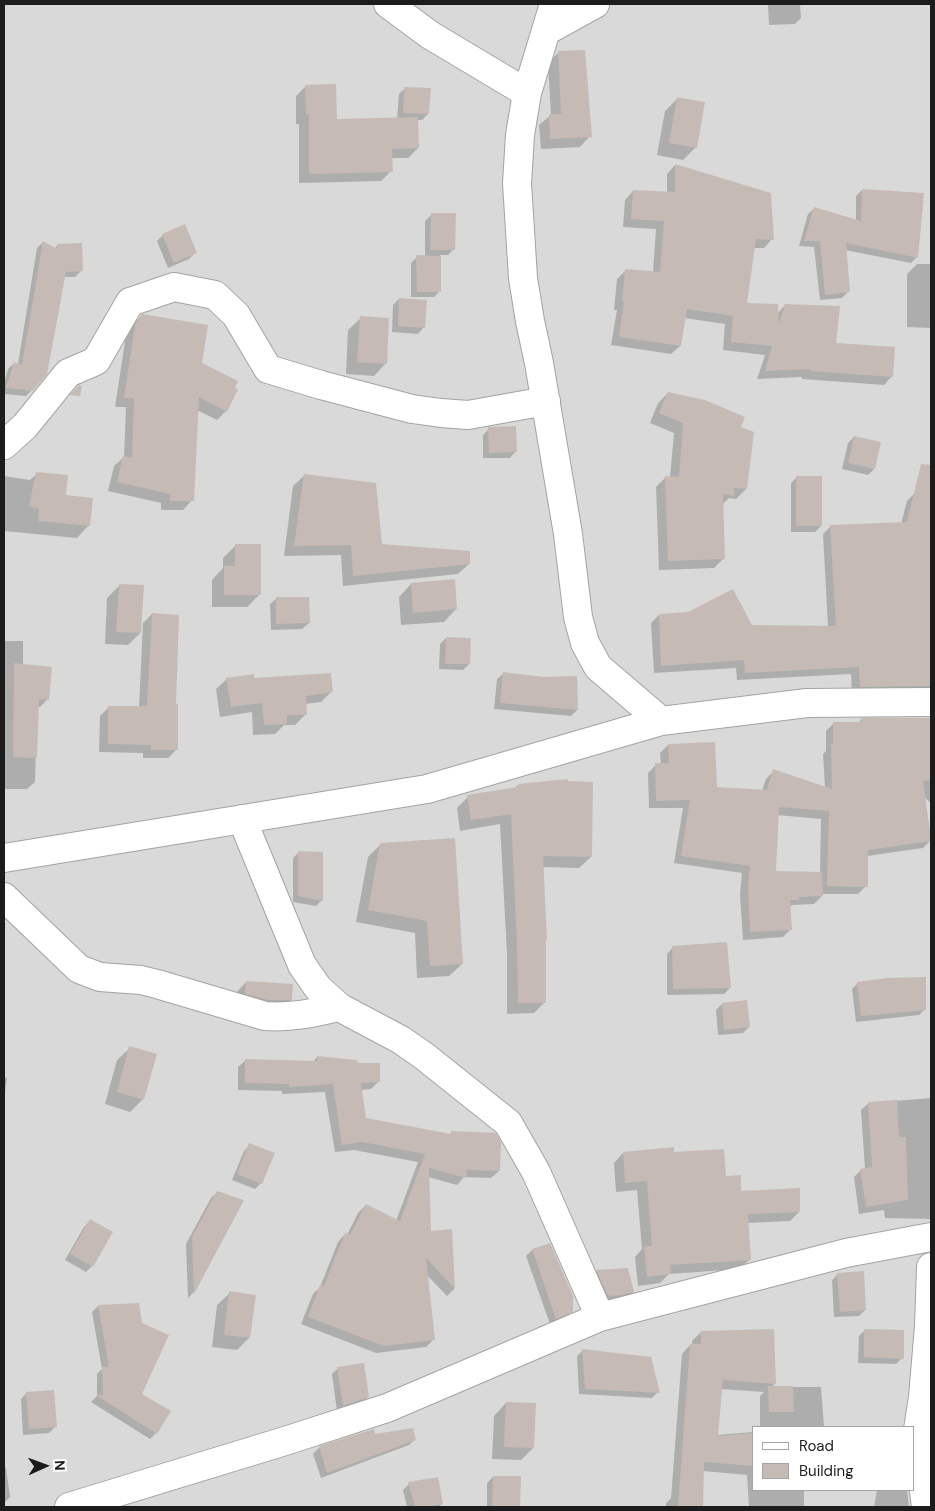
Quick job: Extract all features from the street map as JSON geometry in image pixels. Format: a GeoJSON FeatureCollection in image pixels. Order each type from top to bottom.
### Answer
{"type":"FeatureCollection","features":[{"type":"Feature","properties":{"kind":"street"},"geometry":{"type":"LineString","coordinates":[[388,4],[430,35],[527,94]]}},
{"type":"Feature","properties":{"kind":"street"},"geometry":{"type":"LineString","coordinates":[[554,4],[527,94],[520,135],[517,183],[523,278],[568,534],[578,617],[585,643],[598,667],[661,721]]}},
{"type":"Feature","properties":{"kind":"street"},"geometry":{"type":"LineString","coordinates":[[546,30],[595,4]]}},
{"type":"Feature","properties":{"kind":"street"},"geometry":{"type":"LineString","coordinates":[[4,445],[26,426],[68,374],[96,361],[130,302],[174,287],[214,295],[236,315],[268,369],[285,375],[412,409],[441,413],[468,415],[546,401]]}},
{"type":"Feature","properties":{"kind":"street"},"geometry":{"type":"LineString","coordinates":[[4,858],[427,789],[661,721],[807,703],[931,702]]}},
{"type":"Feature","properties":{"kind":"street"},"geometry":{"type":"LineString","coordinates":[[242,819],[302,964],[318,988],[339,1007],[409,1046],[508,1123],[536,1172],[600,1316]]}},
{"type":"Feature","properties":{"kind":"street"},"geometry":{"type":"LineString","coordinates":[[4,897],[79,969],[100,977],[141,980],[265,1016],[300,1016],[339,1007]]}},
{"type":"Feature","properties":{"kind":"street"},"geometry":{"type":"LineString","coordinates":[[69,1507],[386,1408],[600,1316],[846,1253],[931,1236]]}},
{"type":"Feature","properties":{"kind":"street"},"geometry":{"type":"LineString","coordinates":[[926,1507],[917,1436],[923,1397],[929,1326],[931,1267]]}},
{"type":"Feature","properties":{"kind":"shaded area"},"geometry":{"type":"Polygon","coordinates":[[[4,4],[931,4],[931,1507],[4,1507],[4,4]]]}},
{"type":"Feature","properties":{"kind":"building"},"geometry":{"type":"Polygon","coordinates":[[[585,50],[592,137],[550,139],[549,114],[561,114],[558,51],[585,50]]]}},
{"type":"Feature","properties":{"kind":"building"},"geometry":{"type":"Polygon","coordinates":[[[336,84],[337,119],[418,117],[419,148],[392,149],[393,172],[309,174],[309,114],[306,114],[305,85],[336,84]]]}},
{"type":"Feature","properties":{"kind":"building"},"geometry":{"type":"Polygon","coordinates":[[[404,87],[431,88],[429,114],[403,113],[404,87]]]}},
{"type":"Feature","properties":{"kind":"building"},"geometry":{"type":"Polygon","coordinates":[[[677,97],[705,102],[697,148],[669,143],[677,97]]]}},
{"type":"Feature","properties":{"kind":"building"},"geometry":{"type":"Polygon","coordinates":[[[675,164],[771,193],[774,240],[756,239],[747,303],[778,304],[779,324],[785,304],[840,306],[836,343],[895,347],[893,377],[810,371],[810,369],[765,371],[772,346],[731,342],[733,316],[687,309],[681,346],[619,337],[624,302],[622,301],[625,269],[660,272],[664,221],[631,219],[633,190],[675,192],[675,164]]]}},
{"type":"Feature","properties":{"kind":"building"},"geometry":{"type":"Polygon","coordinates":[[[862,189],[924,193],[918,258],[846,243],[850,292],[825,295],[820,241],[804,241],[814,207],[861,221],[862,189]]]}},
{"type":"Feature","properties":{"kind":"building"},"geometry":{"type":"Polygon","coordinates":[[[431,213],[456,213],[455,250],[430,250],[431,213]]]}},
{"type":"Feature","properties":{"kind":"building"},"geometry":{"type":"Polygon","coordinates":[[[185,224],[197,253],[174,263],[162,234],[185,224]]]}},
{"type":"Feature","properties":{"kind":"building"},"geometry":{"type":"Polygon","coordinates":[[[43,241],[57,249],[57,244],[82,243],[83,271],[66,272],[47,374],[33,391],[6,388],[14,362],[22,365],[43,241]]]}},
{"type":"Feature","properties":{"kind":"building"},"geometry":{"type":"Polygon","coordinates":[[[416,255],[441,256],[441,292],[417,292],[416,255]]]}},
{"type":"Feature","properties":{"kind":"building"},"geometry":{"type":"Polygon","coordinates":[[[399,298],[427,300],[425,328],[398,326],[399,298]]]}},
{"type":"Feature","properties":{"kind":"building"},"geometry":{"type":"Polygon","coordinates":[[[142,314],[208,325],[202,363],[238,381],[235,388],[238,389],[227,412],[199,397],[194,501],[170,501],[170,494],[117,482],[123,456],[132,458],[134,398],[124,398],[135,325],[142,314]]]}},
{"type":"Feature","properties":{"kind":"building"},"geometry":{"type":"Polygon","coordinates":[[[360,316],[389,318],[387,364],[357,362],[360,316]]]}},
{"type":"Feature","properties":{"kind":"building"},"geometry":{"type":"Polygon","coordinates":[[[79,385],[82,386],[80,396],[70,395],[79,385]]]}},
{"type":"Feature","properties":{"kind":"building"},"geometry":{"type":"Polygon","coordinates":[[[668,392],[705,400],[745,417],[741,427],[754,432],[747,489],[734,488],[734,496],[723,494],[725,559],[668,561],[665,476],[679,477],[683,423],[659,413],[668,392]]]}},
{"type":"Feature","properties":{"kind":"building"},"geometry":{"type":"Polygon","coordinates":[[[516,426],[517,452],[489,453],[488,427],[516,426]]]}},
{"type":"Feature","properties":{"kind":"building"},"geometry":{"type":"Polygon","coordinates":[[[854,436],[881,442],[875,469],[848,463],[854,436]]]}},
{"type":"Feature","properties":{"kind":"building"},"geometry":{"type":"Polygon","coordinates":[[[921,464],[931,465],[931,686],[860,687],[859,667],[745,673],[744,660],[661,666],[659,614],[688,612],[733,589],[752,625],[836,626],[830,525],[907,522],[921,464]]]}},
{"type":"Feature","properties":{"kind":"building"},"geometry":{"type":"Polygon","coordinates":[[[36,472],[68,475],[66,495],[93,498],[90,526],[38,521],[39,509],[29,506],[36,472]]]}},
{"type":"Feature","properties":{"kind":"building"},"geometry":{"type":"Polygon","coordinates":[[[304,474],[376,483],[382,544],[470,551],[470,564],[353,576],[351,545],[294,546],[304,474]]]}},
{"type":"Feature","properties":{"kind":"building"},"geometry":{"type":"Polygon","coordinates":[[[796,476],[822,476],[822,526],[796,526],[796,476]]]}},
{"type":"Feature","properties":{"kind":"building"},"geometry":{"type":"Polygon","coordinates":[[[235,544],[261,544],[261,595],[224,595],[224,566],[235,566],[235,544]]]}},
{"type":"Feature","properties":{"kind":"building"},"geometry":{"type":"Polygon","coordinates":[[[455,579],[457,609],[413,613],[411,583],[455,579]]]}},
{"type":"Feature","properties":{"kind":"building"},"geometry":{"type":"Polygon","coordinates":[[[119,584],[144,585],[141,633],[116,632],[119,584]]]}},
{"type":"Feature","properties":{"kind":"building"},"geometry":{"type":"Polygon","coordinates":[[[276,597],[309,597],[310,623],[276,624],[276,597]]]}},
{"type":"Feature","properties":{"kind":"building"},"geometry":{"type":"Polygon","coordinates":[[[152,613],[179,615],[176,704],[178,704],[178,750],[151,750],[151,745],[108,744],[108,706],[147,706],[152,613]]]}},
{"type":"Feature","properties":{"kind":"building"},"geometry":{"type":"Polygon","coordinates":[[[446,637],[471,638],[470,664],[445,664],[446,637]]]}},
{"type":"Feature","properties":{"kind":"building"},"geometry":{"type":"Polygon","coordinates":[[[14,663],[52,667],[49,700],[39,699],[37,758],[13,757],[14,663]]]}},
{"type":"Feature","properties":{"kind":"building"},"geometry":{"type":"Polygon","coordinates":[[[503,672],[543,677],[577,676],[578,710],[500,703],[503,672]]]}},
{"type":"Feature","properties":{"kind":"building"},"geometry":{"type":"Polygon","coordinates":[[[331,673],[333,692],[306,696],[307,715],[287,715],[287,724],[264,725],[262,703],[231,707],[226,678],[254,674],[254,678],[331,673]]]}},
{"type":"Feature","properties":{"kind":"building"},"geometry":{"type":"Polygon","coordinates":[[[861,718],[931,718],[931,780],[923,781],[931,841],[868,850],[868,887],[827,886],[829,811],[779,807],[776,871],[822,872],[823,896],[799,897],[799,900],[790,900],[792,930],[750,932],[748,886],[750,866],[681,856],[690,800],[656,801],[655,763],[669,763],[668,744],[715,742],[717,787],[767,790],[773,769],[832,789],[831,744],[833,744],[833,722],[862,722],[861,718]]]}},
{"type":"Feature","properties":{"kind":"building"},"geometry":{"type":"Polygon","coordinates":[[[568,779],[568,781],[593,782],[592,857],[543,856],[547,940],[546,1003],[518,1003],[511,814],[471,820],[467,795],[518,787],[518,784],[568,779]]]}},
{"type":"Feature","properties":{"kind":"building"},"geometry":{"type":"Polygon","coordinates":[[[455,838],[463,964],[430,966],[427,921],[368,910],[380,843],[455,838]]]}},
{"type":"Feature","properties":{"kind":"building"},"geometry":{"type":"Polygon","coordinates":[[[298,851],[323,852],[323,901],[298,896],[298,851]]]}},
{"type":"Feature","properties":{"kind":"building"},"geometry":{"type":"Polygon","coordinates":[[[727,942],[731,988],[673,989],[672,946],[727,942]]]}},
{"type":"Feature","properties":{"kind":"building"},"geometry":{"type":"Polygon","coordinates":[[[926,977],[926,1010],[861,1016],[857,982],[887,978],[926,977]]]}},
{"type":"Feature","properties":{"kind":"building"},"geometry":{"type":"Polygon","coordinates":[[[246,981],[293,984],[292,1000],[268,1000],[245,994],[246,981]]]}},
{"type":"Feature","properties":{"kind":"building"},"geometry":{"type":"Polygon","coordinates":[[[747,1000],[750,1027],[724,1030],[722,1003],[747,1000]]]}},
{"type":"Feature","properties":{"kind":"building"},"geometry":{"type":"Polygon","coordinates":[[[129,1046],[157,1054],[144,1100],[117,1092],[129,1046]]]}},
{"type":"Feature","properties":{"kind":"building"},"geometry":{"type":"Polygon","coordinates":[[[317,1056],[357,1060],[358,1063],[380,1063],[380,1082],[361,1083],[366,1118],[451,1134],[451,1131],[496,1133],[501,1142],[500,1171],[467,1170],[466,1178],[429,1168],[431,1231],[452,1229],[455,1289],[426,1258],[435,1340],[384,1346],[308,1317],[320,1285],[324,1286],[345,1233],[350,1235],[366,1204],[400,1221],[425,1154],[362,1142],[342,1145],[333,1084],[289,1087],[289,1084],[245,1083],[245,1059],[317,1061],[317,1056]]]}},
{"type":"Feature","properties":{"kind":"building"},"geometry":{"type":"Polygon","coordinates":[[[897,1100],[899,1137],[906,1137],[908,1200],[866,1207],[860,1169],[872,1167],[868,1102],[897,1100]]]}},
{"type":"Feature","properties":{"kind":"building"},"geometry":{"type":"Polygon","coordinates":[[[249,1143],[275,1153],[262,1184],[237,1174],[249,1143]]]}},
{"type":"Feature","properties":{"kind":"building"},"geometry":{"type":"Polygon","coordinates":[[[674,1147],[674,1152],[724,1149],[726,1176],[741,1175],[741,1191],[800,1188],[800,1212],[748,1214],[751,1260],[670,1265],[671,1274],[647,1277],[644,1246],[652,1246],[647,1181],[625,1183],[623,1152],[674,1147]]]}},
{"type":"Feature","properties":{"kind":"building"},"geometry":{"type":"Polygon","coordinates":[[[217,1191],[244,1200],[194,1294],[192,1237],[217,1191]]]}},
{"type":"Feature","properties":{"kind":"building"},"geometry":{"type":"Polygon","coordinates":[[[90,1219],[113,1232],[93,1267],[70,1254],[90,1219]]]}},
{"type":"Feature","properties":{"kind":"building"},"geometry":{"type":"Polygon","coordinates":[[[550,1243],[574,1298],[573,1312],[556,1319],[532,1249],[550,1243]]]}},
{"type":"Feature","properties":{"kind":"building"},"geometry":{"type":"Polygon","coordinates":[[[628,1268],[634,1292],[608,1296],[596,1270],[628,1268]]]}},
{"type":"Feature","properties":{"kind":"building"},"geometry":{"type":"Polygon","coordinates":[[[864,1271],[866,1310],[840,1312],[837,1273],[864,1271]]]}},
{"type":"Feature","properties":{"kind":"building"},"geometry":{"type":"Polygon","coordinates":[[[229,1291],[256,1295],[250,1338],[224,1335],[229,1291]]]}},
{"type":"Feature","properties":{"kind":"building"},"geometry":{"type":"Polygon","coordinates":[[[139,1303],[142,1323],[169,1335],[142,1394],[171,1411],[157,1434],[96,1395],[103,1395],[102,1367],[109,1367],[98,1305],[139,1303]]]}},
{"type":"Feature","properties":{"kind":"building"},"geometry":{"type":"Polygon","coordinates":[[[774,1329],[776,1384],[723,1380],[718,1436],[752,1433],[752,1466],[704,1462],[703,1507],[678,1507],[690,1344],[701,1344],[701,1331],[774,1329]]]}},
{"type":"Feature","properties":{"kind":"building"},"geometry":{"type":"Polygon","coordinates":[[[864,1329],[904,1330],[904,1359],[864,1357],[864,1329]]]}},
{"type":"Feature","properties":{"kind":"building"},"geometry":{"type":"Polygon","coordinates":[[[582,1349],[651,1357],[660,1393],[585,1389],[582,1349]]]}},
{"type":"Feature","properties":{"kind":"building"},"geometry":{"type":"Polygon","coordinates":[[[364,1363],[369,1397],[343,1406],[337,1367],[364,1363]]]}},
{"type":"Feature","properties":{"kind":"building"},"geometry":{"type":"Polygon","coordinates":[[[768,1386],[793,1386],[794,1412],[769,1412],[768,1386]]]}},
{"type":"Feature","properties":{"kind":"building"},"geometry":{"type":"Polygon","coordinates":[[[54,1390],[57,1427],[29,1429],[26,1392],[54,1390]]]}},
{"type":"Feature","properties":{"kind":"building"},"geometry":{"type":"Polygon","coordinates":[[[506,1402],[536,1403],[534,1448],[504,1447],[506,1402]]]}},
{"type":"Feature","properties":{"kind":"building"},"geometry":{"type":"Polygon","coordinates":[[[413,1428],[416,1440],[327,1473],[319,1446],[374,1429],[375,1434],[413,1428]]]}},
{"type":"Feature","properties":{"kind":"building"},"geometry":{"type":"Polygon","coordinates":[[[493,1476],[521,1476],[520,1507],[492,1507],[493,1476]]]}},
{"type":"Feature","properties":{"kind":"building"},"geometry":{"type":"Polygon","coordinates":[[[438,1477],[443,1504],[415,1507],[408,1482],[438,1477]]]}}]}
